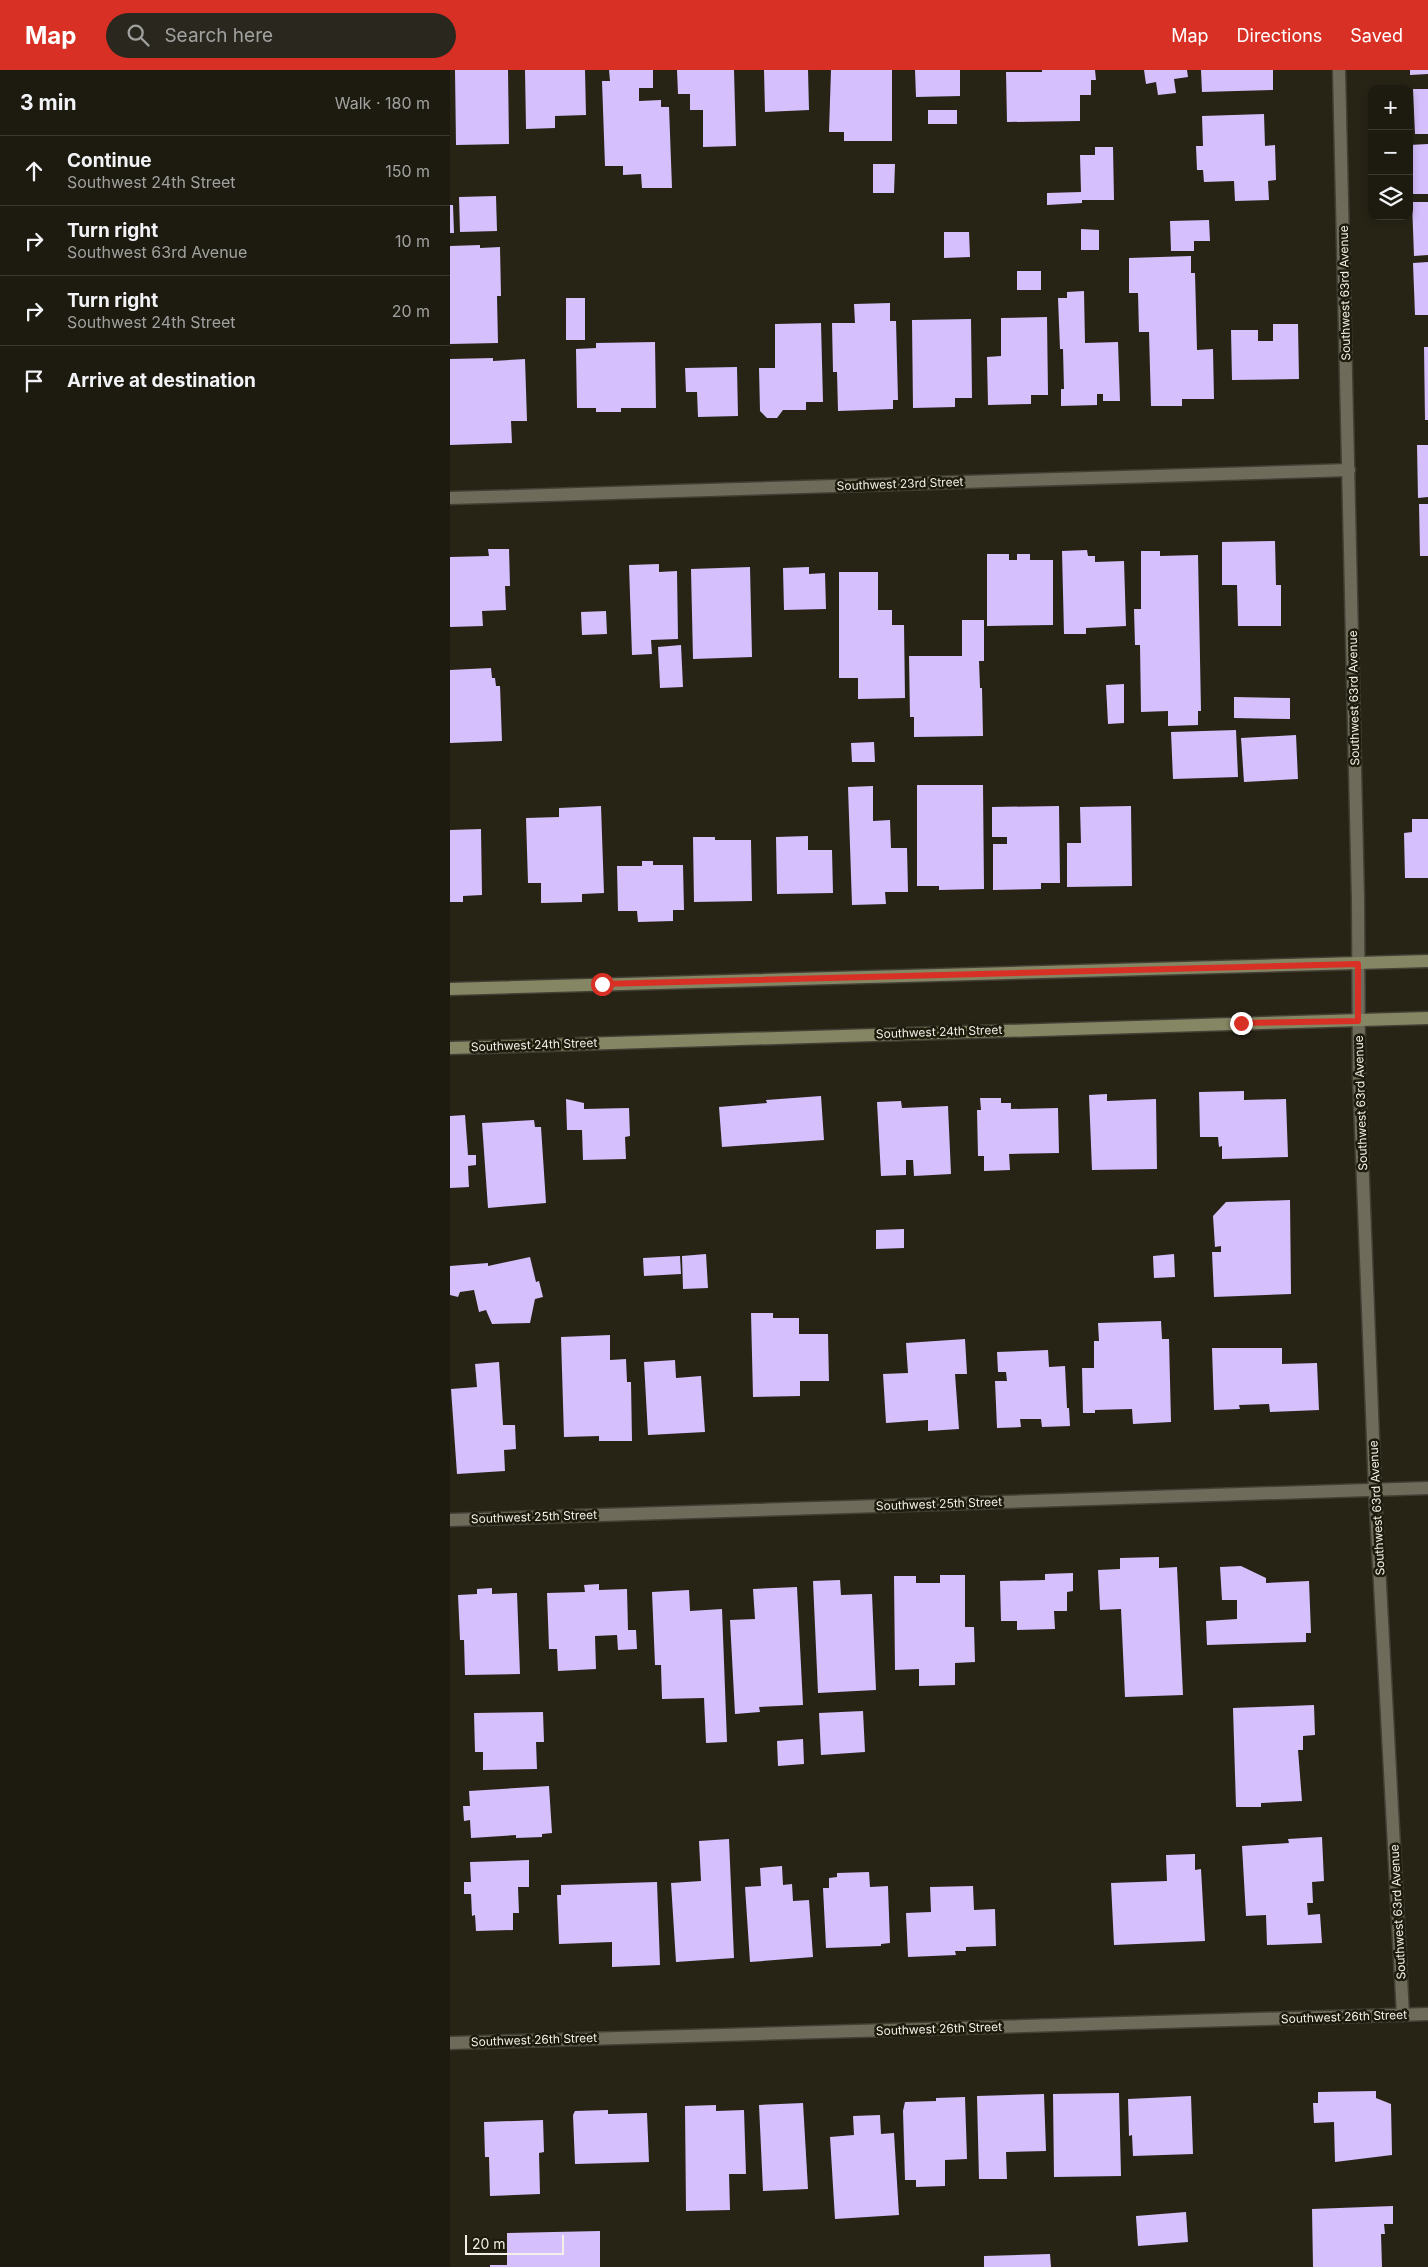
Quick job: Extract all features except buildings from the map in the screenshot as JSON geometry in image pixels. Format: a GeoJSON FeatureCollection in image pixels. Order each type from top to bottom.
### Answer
{"type":"FeatureCollection","features":[{"type":"Feature","properties":{"kind":"main road"},"geometry":{"type":"LineString","coordinates":[[450,989],[1428,961]]}},
{"type":"Feature","properties":{"kind":"main road","name":"Southwest 24th Street"},"geometry":{"type":"LineString","coordinates":[[450,1048],[1148,1025],[1428,1018]]}},
{"type":"Feature","properties":{"kind":"street","name":"Southwest 63rd Avenue"},"geometry":{"type":"LineString","coordinates":[[1339,70],[1349,470],[1358,1021],[1375,1490],[1403,2015]]}},
{"type":"Feature","properties":{"kind":"street","name":"Southwest 23rd Street"},"geometry":{"type":"LineString","coordinates":[[450,498],[1349,470]]}},
{"type":"Feature","properties":{"kind":"street","name":"Southwest 25th Street"},"geometry":{"type":"LineString","coordinates":[[450,1520],[1428,1488]]}},
{"type":"Feature","properties":{"kind":"street","name":"Southwest 26th Street"},"geometry":{"type":"LineString","coordinates":[[450,2043],[1428,2014]]}},
{"type":"Feature","properties":{"kind":"route"},"geometry":{"type":"LineString","coordinates":[[602,984],[1358,964],[1358,1021],[1241,1023]]}}]}
